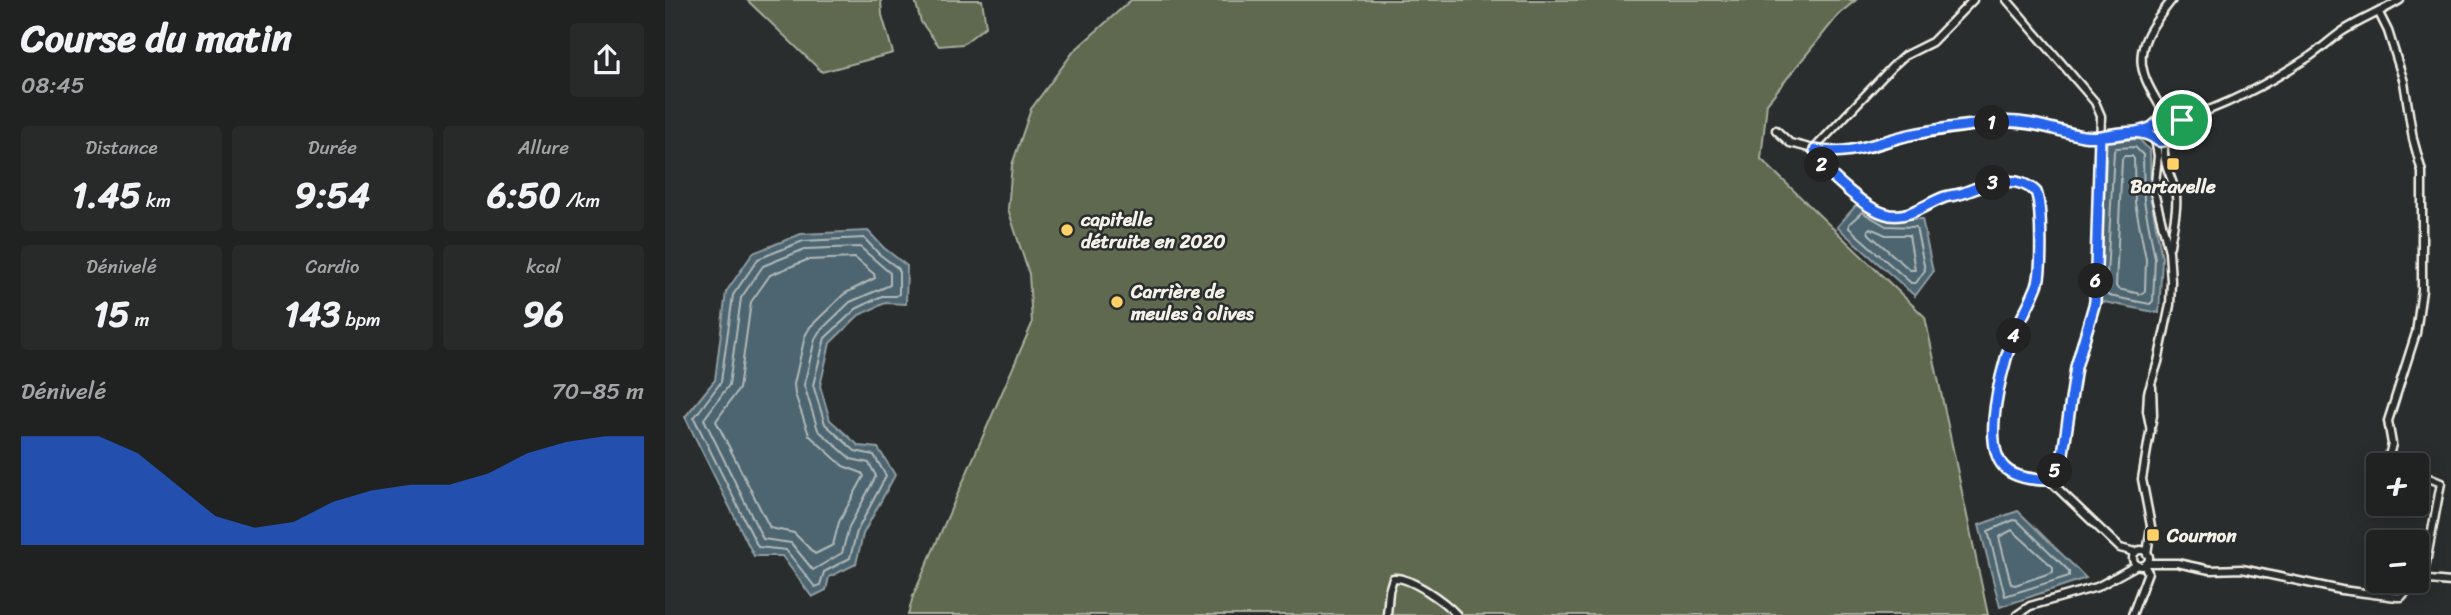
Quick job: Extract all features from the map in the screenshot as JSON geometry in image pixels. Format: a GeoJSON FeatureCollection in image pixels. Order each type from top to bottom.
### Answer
{"type":"FeatureCollection","features":[{"type":"Feature","properties":{"kind":"street"},"geometry":{"type":"LineString","coordinates":[[1814,150],[1892,67],[1904,56],[1932,42],[1973,0]]}},
{"type":"Feature","properties":{"kind":"street"},"geometry":{"type":"LineString","coordinates":[[2007,0],[2095,103],[2101,116],[2095,302],[2076,367],[2062,460],[2049,480]]}},
{"type":"Feature","properties":{"kind":"street"},"geometry":{"type":"LineString","coordinates":[[2017,615],[2030,606],[2097,587],[2141,559],[2151,539],[2142,479],[2151,431],[2152,385],[2170,304],[2171,281],[2169,251],[2154,192],[2158,156],[2158,102],[2144,74],[2141,57],[2144,42],[2172,0]]}},
{"type":"Feature","properties":{"kind":"street"},"geometry":{"type":"LineString","coordinates":[[1776,130],[1790,143],[1829,153],[1873,147],[1908,136],[2000,122],[2019,122],[2087,137],[2137,132],[2184,120],[2284,73],[2358,21],[2379,13],[2400,0]]}},
{"type":"Feature","properties":{"kind":"street"},"geometry":{"type":"LineString","coordinates":[[2379,13],[2388,30],[2404,82],[2413,139],[2422,172],[2422,290],[2416,332],[2388,421],[2392,433],[2389,453]]}},
{"type":"Feature","properties":{"kind":"street"},"geometry":{"type":"LineString","coordinates":[[2165,141],[2171,138],[2173,131],[2184,120]]}},
{"type":"Feature","properties":{"kind":"street"},"geometry":{"type":"LineString","coordinates":[[2158,127],[2173,131]]}},
{"type":"Feature","properties":{"kind":"street"},"geometry":{"type":"LineString","coordinates":[[2158,127],[2165,141],[2163,158],[2174,187],[2176,202],[2169,251]]}},
{"type":"Feature","properties":{"kind":"street"},"geometry":{"type":"LineString","coordinates":[[1814,150],[1825,170],[1861,201],[1891,215],[1906,215],[1946,197],[1964,194],[1975,187],[2001,181],[2018,181],[2036,192],[2041,210],[2038,282],[2012,341],[1993,430],[1997,457],[2003,467],[2037,480],[2049,480],[2106,536],[2141,559],[2210,570],[2242,569],[2341,590],[2397,597],[2405,593]]}},
{"type":"Feature","properties":{"kind":"street"},"geometry":{"type":"LineString","coordinates":[[2429,478],[2441,483],[2429,547]]}},
{"type":"Feature","properties":{"kind":"street"},"geometry":{"type":"LineString","coordinates":[[2132,615],[2148,572],[2141,559]]}},
{"type":"Feature","properties":{"kind":"street"},"geometry":{"type":"LineString","coordinates":[[1387,615],[1393,578],[1401,577],[1420,587],[1457,615]]}},
{"type":"Feature","properties":{"kind":"street"},"geometry":{"type":"LineString","coordinates":[[2429,581],[2451,582]]}},
{"type":"Feature","properties":{"kind":"green space"},"geometry":{"type":"Polygon","coordinates":[[[747,0],[881,0],[882,15],[893,53],[822,72],[747,0]]]}},
{"type":"Feature","properties":{"kind":"green space"},"geometry":{"type":"Polygon","coordinates":[[[915,0],[982,0],[986,26],[963,44],[939,46],[921,22],[915,0]]]}},
{"type":"Feature","properties":{"kind":"green space"},"geometry":{"type":"Polygon","coordinates":[[[1131,0],[1856,0],[1840,13],[1767,103],[1761,159],[1925,317],[1988,615],[908,615],[913,596],[1032,324],[1029,274],[1008,209],[1012,165],[1031,109],[1074,51],[1131,0]]]}},
{"type":"Feature","properties":{"kind":"water"},"geometry":{"type":"Polygon","coordinates":[[[2139,139],[2150,151],[2151,200],[2162,258],[2159,313],[2099,301],[2107,141],[2139,139]]]}},
{"type":"Feature","properties":{"kind":"water"},"geometry":{"type":"Polygon","coordinates":[[[1859,202],[1889,219],[1922,219],[1933,272],[1915,296],[1837,227],[1859,202]]]}},
{"type":"Feature","properties":{"kind":"water"},"geometry":{"type":"Polygon","coordinates":[[[868,231],[907,266],[906,304],[885,303],[859,315],[830,343],[820,386],[830,420],[859,446],[878,448],[895,475],[863,534],[856,564],[829,577],[826,590],[812,597],[782,556],[754,556],[685,417],[715,380],[726,292],[753,253],[801,234],[868,231]]]}},
{"type":"Feature","properties":{"kind":"water"},"geometry":{"type":"Polygon","coordinates":[[[2018,511],[2086,578],[2000,607],[1979,525],[2018,511]]]}},
{"type":"Feature","properties":{"kind":"place","name":"Bartavelle"},"geometry":{"type":"Point","coordinates":[2173,164]}},
{"type":"Feature","properties":{"kind":"place","name":"capitelle détruite en 2020"},"geometry":{"type":"Point","coordinates":[1067,230]}},
{"type":"Feature","properties":{"kind":"place","name":"Carrière de meules à olives"},"geometry":{"type":"Point","coordinates":[1117,302]}},
{"type":"Feature","properties":{"kind":"place","name":"Cournon"},"geometry":{"type":"Point","coordinates":[2153,535]}},
{"type":"Feature","properties":{"kind":"route"},"geometry":{"type":"LineString","coordinates":[[2182,120],[2160,121],[2137,132],[2117,133],[2087,137],[2019,122],[2000,122],[1908,136],[1873,147],[1840,152],[1815,150],[1825,170],[1861,201],[1891,215],[1906,215],[1946,197],[1964,194],[1975,187],[2001,181],[2018,181],[2036,192],[2041,210],[2038,282],[2012,341],[2004,367],[1993,430],[1997,457],[2003,467],[2011,472],[2037,480],[2049,480],[2062,460],[2076,367],[2095,302],[2100,136],[2137,132],[2153,134],[2155,139],[2162,142],[2171,138],[2182,120]]}}]}
